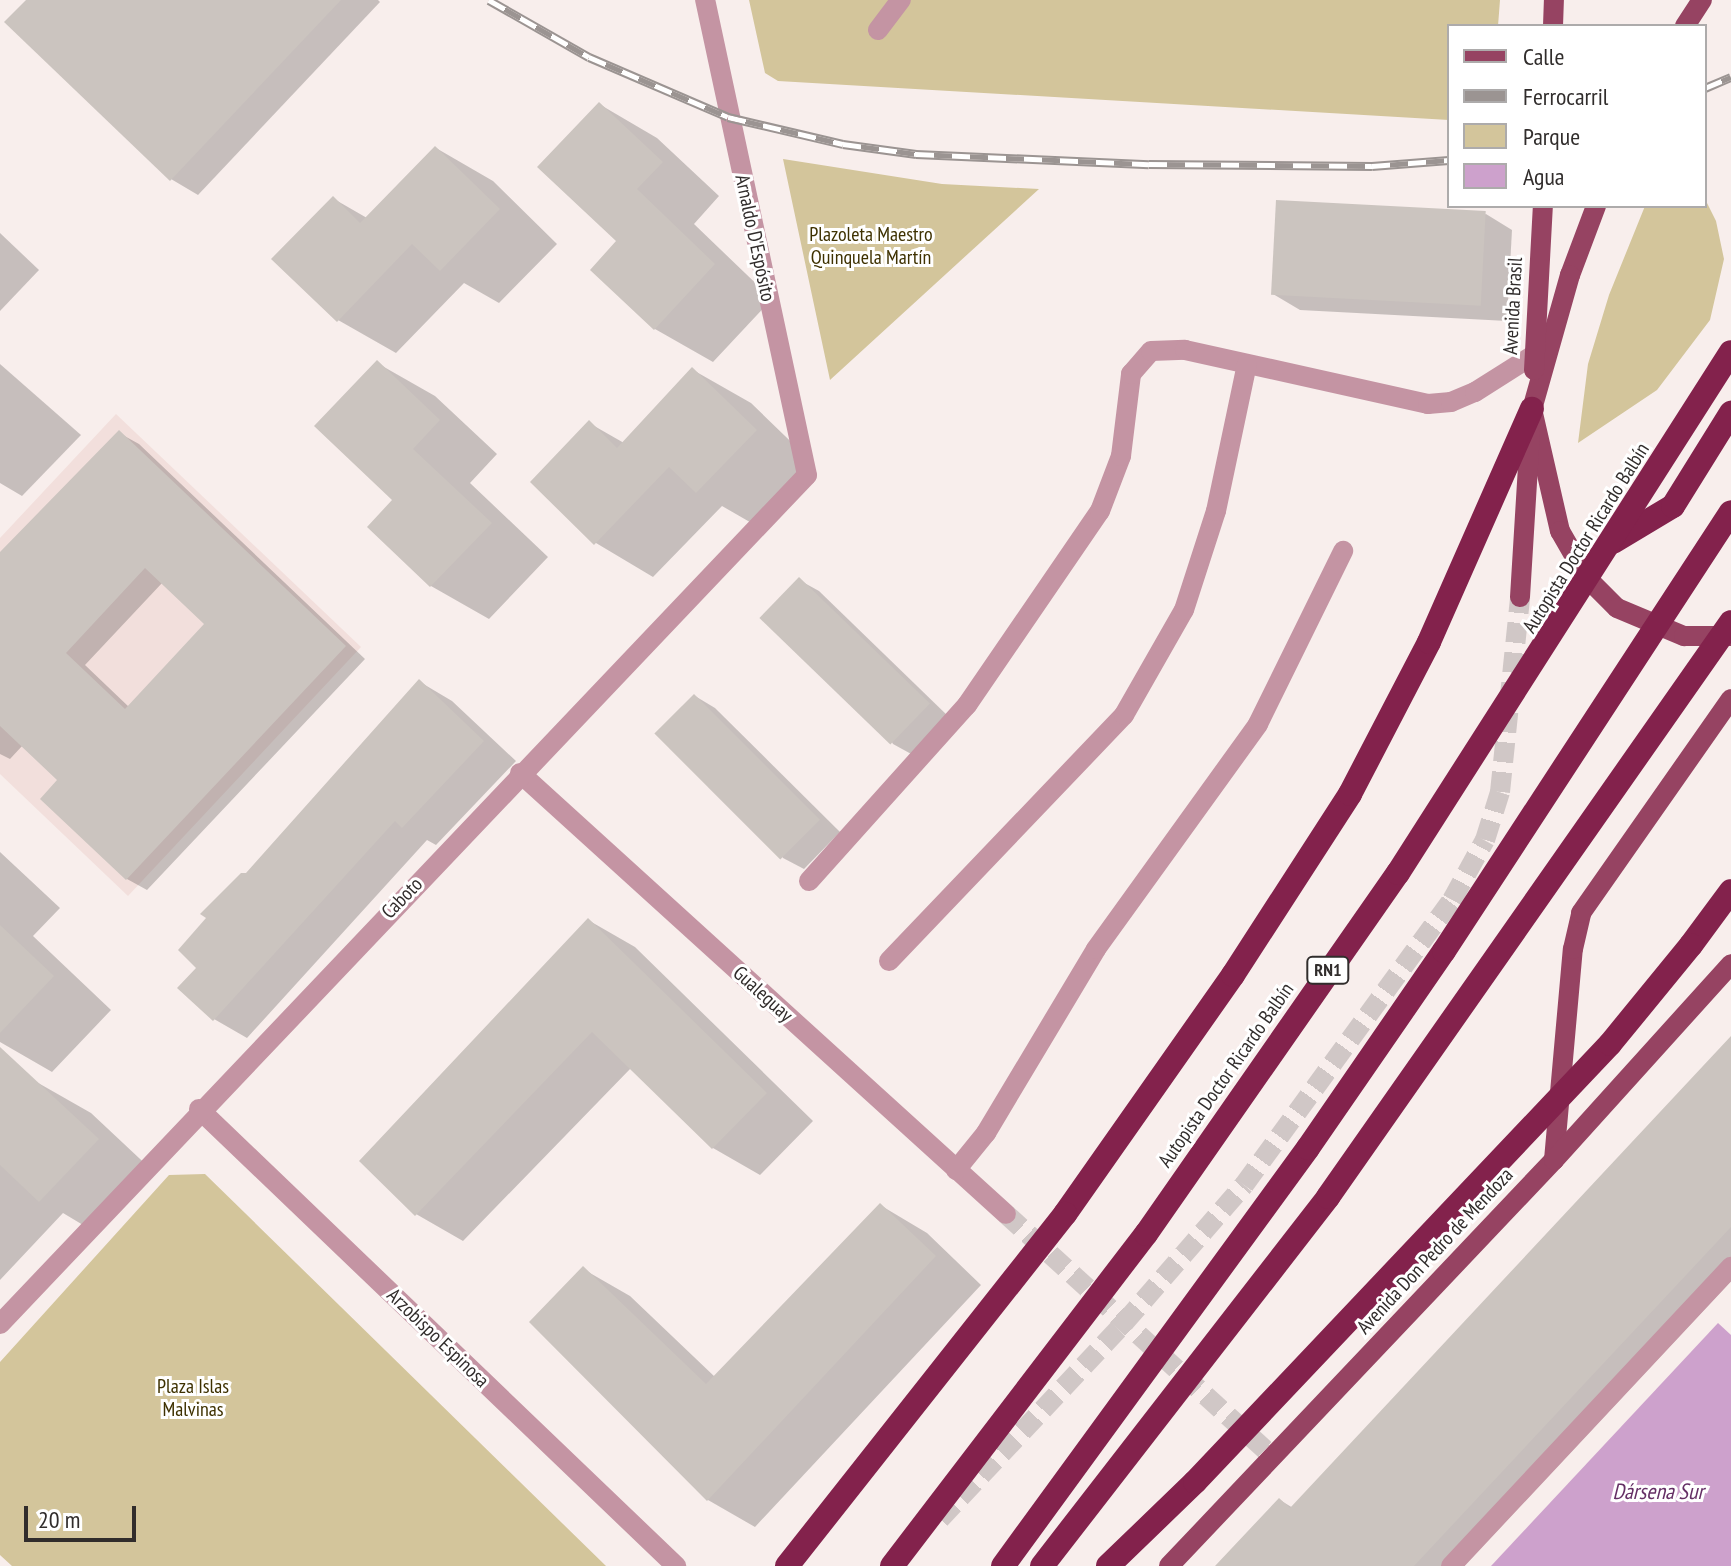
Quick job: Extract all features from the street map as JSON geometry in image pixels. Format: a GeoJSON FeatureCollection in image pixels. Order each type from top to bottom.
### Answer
{"type":"FeatureCollection","features":[{"type":"Feature","properties":{"kind":"highway","name":"Autopista Doctor Ricardo Balbín"},"geometry":{"type":"LineString","coordinates":[[892,1566],[1146,1234],[1462,778],[1731,352]]}},
{"type":"Feature","properties":{"kind":"highway"},"geometry":{"type":"LineString","coordinates":[[787,1566],[1065,1214],[1233,975],[1350,794],[1429,642],[1532,409]]}},
{"type":"Feature","properties":{"kind":"highway"},"geometry":{"type":"LineString","coordinates":[[1613,542],[1673,506],[1731,413]]}},
{"type":"Feature","properties":{"kind":"highway"},"geometry":{"type":"LineString","coordinates":[[1003,1566],[1363,1070],[1731,512]]}},
{"type":"Feature","properties":{"kind":"highway"},"geometry":{"type":"LineString","coordinates":[[1042,1566],[1328,1197],[1731,622]]}},
{"type":"Feature","properties":{"kind":"highway"},"geometry":{"type":"LineString","coordinates":[[1108,1566],[1195,1482],[1610,1044],[1731,891]]}},
{"type":"Feature","properties":{"kind":"main road"},"geometry":{"type":"LineString","coordinates":[[1553,24],[1554,0]]}},
{"type":"Feature","properties":{"kind":"main road"},"geometry":{"type":"LineString","coordinates":[[1686,24],[1702,0]]}},
{"type":"Feature","properties":{"kind":"main road","name":"Avenida Brasil"},"geometry":{"type":"LineString","coordinates":[[1532,409],[1543,208]]}},
{"type":"Feature","properties":{"kind":"main road"},"geometry":{"type":"LineString","coordinates":[[1520,597],[1532,409],[1570,275],[1595,208]]}},
{"type":"Feature","properties":{"kind":"main road"},"geometry":{"type":"LineString","coordinates":[[1532,409],[1560,531],[1593,586],[1617,608],[1657,628],[1708,639],[1731,636]]}},
{"type":"Feature","properties":{"kind":"main road"},"geometry":{"type":"LineString","coordinates":[[1554,1160],[1573,949],[1581,913],[1731,699]]}},
{"type":"Feature","properties":{"kind":"main road","name":"Avenida Don Pedro de Mendoza"},"geometry":{"type":"LineString","coordinates":[[1169,1566],[1554,1160],[1731,964]]}},
{"type":"Feature","properties":{"kind":"street","name":"Arnaldo D'Espósito"},"geometry":{"type":"LineString","coordinates":[[705,0],[807,475]]}},
{"type":"Feature","properties":{"kind":"street"},"geometry":{"type":"LineString","coordinates":[[878,30],[901,0]]}},
{"type":"Feature","properties":{"kind":"street"},"geometry":{"type":"LineString","coordinates":[[809,881],[967,705],[1100,511],[1121,456],[1131,374],[1151,351],[1185,350],[1428,404],[1451,402],[1475,392],[1535,354]]}},
{"type":"Feature","properties":{"kind":"street"},"geometry":{"type":"LineString","coordinates":[[889,961],[1124,715],[1184,610],[1216,511],[1247,364]]}},
{"type":"Feature","properties":{"kind":"street","name":"Caboto"},"geometry":{"type":"LineString","coordinates":[[0,1324],[199,1109],[807,475]]}},
{"type":"Feature","properties":{"kind":"street"},"geometry":{"type":"LineString","coordinates":[[956,1170],[986,1133],[1096,949],[1258,724],[1343,551]]}},
{"type":"Feature","properties":{"kind":"street","name":"Gualeguay"},"geometry":{"type":"LineString","coordinates":[[520,773],[1006,1214]]}},
{"type":"Feature","properties":{"kind":"street","name":"Arzobispo Espinosa"},"geometry":{"type":"LineString","coordinates":[[199,1109],[676,1566]]}},
{"type":"Feature","properties":{"kind":"street"},"geometry":{"type":"LineString","coordinates":[[1451,1566],[1731,1267]]}},
{"type":"Feature","properties":{"kind":"shaded area"},"geometry":{"type":"Polygon","coordinates":[[[116,414],[361,647],[128,896],[0,774],[0,538],[116,414]]]}},
{"type":"Feature","properties":{"kind":"green space"},"geometry":{"type":"Polygon","coordinates":[[[749,0],[1500,0],[1498,24],[1447,24],[1447,120],[778,81],[765,73],[749,0]]]}},
{"type":"Feature","properties":{"kind":"green space","name":"Plazoleta Maestro Quinquela Martín"},"geometry":{"type":"Polygon","coordinates":[[[783,159],[942,184],[1039,189],[830,380],[783,159]]]}},
{"type":"Feature","properties":{"kind":"green space"},"geometry":{"type":"Polygon","coordinates":[[[1707,203],[1716,221],[1724,259],[1710,320],[1657,390],[1578,443],[1588,364],[1609,295],[1644,208],[1707,208],[1707,203]]]}},
{"type":"Feature","properties":{"kind":"green space","name":"Plaza Islas Malvinas"},"geometry":{"type":"Polygon","coordinates":[[[205,1174],[606,1566],[12,1566],[0,1555],[0,1362],[169,1175],[205,1174]]]}},
{"type":"Feature","properties":{"kind":"water","name":"Dársena Sur"},"geometry":{"type":"Polygon","coordinates":[[[1718,1323],[1731,1335],[1731,1566],[1491,1566],[1718,1323]]]}},
{"type":"Feature","properties":{"kind":"building"},"geometry":{"type":"Polygon","coordinates":[[[26,0],[341,0],[170,181],[4,22],[26,0]]]}},
{"type":"Feature","properties":{"kind":"building"},"geometry":{"type":"Polygon","coordinates":[[[599,102],[663,162],[637,189],[715,264],[654,330],[590,270],[616,241],[537,167],[599,102]]]}},
{"type":"Feature","properties":{"kind":"building"},"geometry":{"type":"Polygon","coordinates":[[[435,146],[500,209],[440,271],[412,244],[337,322],[271,259],[333,196],[360,223],[435,146]]]}},
{"type":"Feature","properties":{"kind":"building"},"geometry":{"type":"Polygon","coordinates":[[[1276,200],[1486,211],[1481,306],[1271,295],[1276,200]]]}},
{"type":"Feature","properties":{"kind":"building"},"geometry":{"type":"Polygon","coordinates":[[[377,360],[440,420],[413,449],[492,523],[430,587],[367,527],[392,500],[314,426],[377,360]]]}},
{"type":"Feature","properties":{"kind":"building"},"geometry":{"type":"Polygon","coordinates":[[[692,367],[757,430],[696,493],[669,467],[594,545],[530,482],[589,420],[617,448],[692,367]]]}},
{"type":"Feature","properties":{"kind":"building"},"geometry":{"type":"Polygon","coordinates":[[[119,430],[346,646],[126,880],[40,799],[57,780],[0,726],[0,552],[119,430]],[[145,568],[66,653],[125,709],[204,624],[145,568]]]}},
{"type":"Feature","properties":{"kind":"building"},"geometry":{"type":"Polygon","coordinates":[[[799,577],[930,703],[890,744],[759,618],[799,577]]]}},
{"type":"Feature","properties":{"kind":"building"},"geometry":{"type":"Polygon","coordinates":[[[419,679],[484,741],[402,828],[395,821],[213,1021],[177,988],[196,968],[178,950],[206,918],[200,914],[241,873],[246,873],[419,679]]]}},
{"type":"Feature","properties":{"kind":"building"},"geometry":{"type":"Polygon","coordinates":[[[694,694],[820,820],[780,859],[654,734],[694,694]]]}},
{"type":"Feature","properties":{"kind":"building"},"geometry":{"type":"Polygon","coordinates":[[[588,918],[767,1093],[712,1149],[592,1032],[415,1216],[359,1161],[588,918]]]}},
{"type":"Feature","properties":{"kind":"building"},"geometry":{"type":"Polygon","coordinates":[[[0,925],[54,976],[0,1033],[0,925]]]}},
{"type":"Feature","properties":{"kind":"building"},"geometry":{"type":"Polygon","coordinates":[[[1731,1036],[1731,1227],[1414,1566],[1215,1566],[1279,1498],[1290,1508],[1731,1036]]]}},
{"type":"Feature","properties":{"kind":"building"},"geometry":{"type":"Polygon","coordinates":[[[0,1047],[99,1139],[39,1202],[0,1165],[0,1047]]]}},
{"type":"Feature","properties":{"kind":"building"},"geometry":{"type":"Polygon","coordinates":[[[880,1203],[936,1256],[707,1501],[529,1322],[583,1266],[706,1384],[880,1203]]]}},
{"type":"Feature","properties":{"kind":"tunnel"},"geometry":{"type":"LineString","coordinates":[[940,1519],[1124,1323],[1244,1185],[1452,900],[1485,840],[1500,792],[1520,597]]}},
{"type":"Feature","properties":{"kind":"tunnel"},"geometry":{"type":"LineString","coordinates":[[1006,1214],[1273,1457]]}},
{"type":"Feature","properties":{"kind":"railway"},"geometry":{"type":"LineString","coordinates":[[489,0],[589,57],[728,117],[843,144],[916,154],[1149,164],[1372,166],[1447,160]]}},
{"type":"Feature","properties":{"kind":"railway"},"geometry":{"type":"LineString","coordinates":[[1707,87],[1731,77]]}}]}
